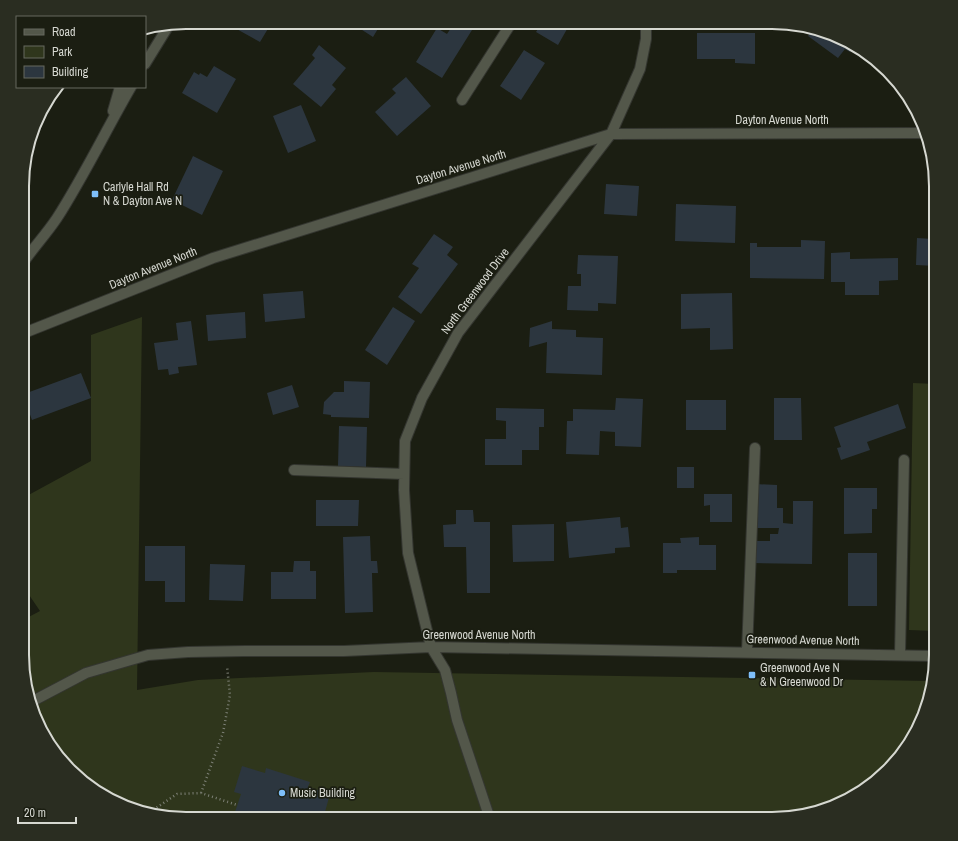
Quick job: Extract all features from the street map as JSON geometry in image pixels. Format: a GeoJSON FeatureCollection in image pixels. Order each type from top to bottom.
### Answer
{"type":"FeatureCollection","features":[{"type":"Feature","properties":{"kind":"street"},"geometry":{"type":"LineString","coordinates":[[462,100],[508,29]]}},
{"type":"Feature","properties":{"kind":"street","name":"North Greenwood Drive"},"geometry":{"type":"LineString","coordinates":[[488,812],[457,720],[445,670],[432,647],[408,553],[404,490],[406,440],[422,398],[458,333],[611,134],[640,69],[646,39],[646,29]]}},
{"type":"Feature","properties":{"kind":"street"},"geometry":{"type":"LineString","coordinates":[[146,62],[165,30]]}},
{"type":"Feature","properties":{"kind":"street"},"geometry":{"type":"LineString","coordinates":[[108,126],[120,88]]}},
{"type":"Feature","properties":{"kind":"street"},"geometry":{"type":"LineString","coordinates":[[29,254],[56,220],[130,88]]}},
{"type":"Feature","properties":{"kind":"street","name":"Dayton Avenue North"},"geometry":{"type":"LineString","coordinates":[[29,331],[213,258],[611,134],[920,132]]}},
{"type":"Feature","properties":{"kind":"street"},"geometry":{"type":"LineString","coordinates":[[746,652],[755,448]]}},
{"type":"Feature","properties":{"kind":"street"},"geometry":{"type":"LineString","coordinates":[[900,655],[904,460]]}},
{"type":"Feature","properties":{"kind":"street"},"geometry":{"type":"LineString","coordinates":[[294,470],[404,474]]}},
{"type":"Feature","properties":{"kind":"street","name":"Greenwood Avenue North"},"geometry":{"type":"LineString","coordinates":[[35,700],[86,673],[148,655],[188,652],[344,651],[432,647],[929,656]]}},
{"type":"Feature","properties":{"kind":"path"},"geometry":{"type":"LineString","coordinates":[[202,793],[223,733],[230,695],[225,651]]}},
{"type":"Feature","properties":{"kind":"path"},"geometry":{"type":"LineString","coordinates":[[155,809],[177,794],[202,793],[237,805]]}},
{"type":"Feature","properties":{"kind":"green space"},"geometry":{"type":"Polygon","coordinates":[[[142,317],[137,690],[198,680],[374,672],[927,681],[921,706],[913,725],[897,751],[868,780],[842,796],[823,804],[783,812],[175,812],[145,807],[116,796],[90,780],[61,751],[45,725],[37,706],[29,666],[29,617],[40,611],[29,595],[29,495],[91,461],[91,335],[142,317]]]}},
{"type":"Feature","properties":{"kind":"green space"},"geometry":{"type":"Polygon","coordinates":[[[913,383],[929,384],[929,631],[909,630],[913,383]]]}},
{"type":"Feature","properties":{"kind":"building"},"geometry":{"type":"Polygon","coordinates":[[[237,29],[268,29],[260,42],[237,29]]]}},
{"type":"Feature","properties":{"kind":"building"},"geometry":{"type":"Polygon","coordinates":[[[361,29],[378,29],[373,37],[361,29]]]}},
{"type":"Feature","properties":{"kind":"building"},"geometry":{"type":"Polygon","coordinates":[[[436,29],[447,34],[450,29],[472,30],[442,78],[416,62],[436,29]]]}},
{"type":"Feature","properties":{"kind":"building"},"geometry":{"type":"Polygon","coordinates":[[[538,29],[567,29],[558,45],[536,32],[538,29]]]}},
{"type":"Feature","properties":{"kind":"building"},"geometry":{"type":"Polygon","coordinates":[[[697,33],[755,33],[755,64],[735,63],[735,59],[697,59],[697,33]]]}},
{"type":"Feature","properties":{"kind":"building"},"geometry":{"type":"Polygon","coordinates":[[[810,33],[823,37],[851,50],[850,52],[845,49],[838,58],[808,36],[810,33]]]}},
{"type":"Feature","properties":{"kind":"building"},"geometry":{"type":"Polygon","coordinates":[[[319,45],[346,68],[332,85],[336,89],[321,107],[293,84],[315,58],[312,55],[319,45]]]}},
{"type":"Feature","properties":{"kind":"building"},"geometry":{"type":"Polygon","coordinates":[[[524,50],[545,63],[521,100],[500,86],[524,50]]]}},
{"type":"Feature","properties":{"kind":"building"},"geometry":{"type":"Polygon","coordinates":[[[214,66],[236,79],[217,113],[182,93],[194,72],[199,75],[200,73],[207,77],[214,66]]]}},
{"type":"Feature","properties":{"kind":"building"},"geometry":{"type":"Polygon","coordinates":[[[406,77],[431,106],[397,136],[375,112],[396,93],[392,89],[406,77]]]}},
{"type":"Feature","properties":{"kind":"building"},"geometry":{"type":"Polygon","coordinates":[[[301,105],[316,141],[288,153],[273,116],[301,105]]]}},
{"type":"Feature","properties":{"kind":"building"},"geometry":{"type":"Polygon","coordinates":[[[193,156],[223,171],[202,215],[172,200],[193,156]]]}},
{"type":"Feature","properties":{"kind":"building"},"geometry":{"type":"Polygon","coordinates":[[[606,184],[639,186],[637,216],[604,214],[606,184]]]}},
{"type":"Feature","properties":{"kind":"building"},"geometry":{"type":"Polygon","coordinates":[[[676,204],[736,206],[735,243],[675,241],[676,204]]]}},
{"type":"Feature","properties":{"kind":"building"},"geometry":{"type":"Polygon","coordinates":[[[434,234],[453,247],[447,255],[458,264],[421,314],[398,297],[419,268],[412,264],[434,234]]]}},
{"type":"Feature","properties":{"kind":"building"},"geometry":{"type":"Polygon","coordinates":[[[917,238],[929,239],[929,266],[916,265],[917,238]]]}},
{"type":"Feature","properties":{"kind":"building"},"geometry":{"type":"Polygon","coordinates":[[[801,240],[825,241],[824,279],[750,278],[750,243],[757,243],[757,247],[801,247],[801,240]]]}},
{"type":"Feature","properties":{"kind":"building"},"geometry":{"type":"Polygon","coordinates":[[[850,252],[850,259],[898,258],[898,280],[879,281],[879,295],[845,295],[845,282],[831,282],[831,253],[850,252]]]}},
{"type":"Feature","properties":{"kind":"building"},"geometry":{"type":"Polygon","coordinates":[[[578,255],[618,256],[616,304],[598,303],[598,311],[567,310],[568,286],[581,286],[581,274],[577,274],[578,255]]]}},
{"type":"Feature","properties":{"kind":"building"},"geometry":{"type":"Polygon","coordinates":[[[303,291],[305,318],[265,322],[263,294],[303,291]]]}},
{"type":"Feature","properties":{"kind":"building"},"geometry":{"type":"Polygon","coordinates":[[[732,293],[733,349],[710,350],[710,328],[681,329],[681,294],[732,293]]]}},
{"type":"Feature","properties":{"kind":"building"},"geometry":{"type":"Polygon","coordinates":[[[393,307],[415,321],[387,365],[365,350],[393,307]]]}},
{"type":"Feature","properties":{"kind":"building"},"geometry":{"type":"Polygon","coordinates":[[[245,312],[246,338],[208,341],[206,315],[245,312]]]}},
{"type":"Feature","properties":{"kind":"building"},"geometry":{"type":"Polygon","coordinates":[[[191,321],[197,365],[178,367],[179,373],[169,375],[168,369],[158,370],[154,343],[178,340],[176,323],[191,321]]]}},
{"type":"Feature","properties":{"kind":"building"},"geometry":{"type":"Polygon","coordinates":[[[552,321],[552,329],[576,330],[576,337],[603,338],[602,375],[546,373],[547,342],[529,347],[530,328],[552,321]]]}},
{"type":"Feature","properties":{"kind":"building"},"geometry":{"type":"Polygon","coordinates":[[[81,373],[91,398],[32,420],[29,412],[29,392],[81,373]]]}},
{"type":"Feature","properties":{"kind":"building"},"geometry":{"type":"Polygon","coordinates":[[[344,381],[370,382],[369,418],[331,417],[331,415],[323,414],[324,402],[334,392],[344,392],[344,381]]]}},
{"type":"Feature","properties":{"kind":"building"},"geometry":{"type":"Polygon","coordinates":[[[292,385],[299,407],[273,415],[267,393],[292,385]]]}},
{"type":"Feature","properties":{"kind":"building"},"geometry":{"type":"Polygon","coordinates":[[[616,398],[643,399],[641,447],[615,446],[615,432],[600,431],[599,455],[566,454],[567,421],[573,421],[573,409],[615,410],[616,398]]]}},
{"type":"Feature","properties":{"kind":"building"},"geometry":{"type":"Polygon","coordinates":[[[774,398],[801,398],[802,440],[774,440],[774,398]]]}},
{"type":"Feature","properties":{"kind":"building"},"geometry":{"type":"Polygon","coordinates":[[[686,400],[726,400],[726,430],[686,430],[686,400]]]}},
{"type":"Feature","properties":{"kind":"building"},"geometry":{"type":"Polygon","coordinates":[[[898,404],[906,428],[867,442],[870,450],[841,460],[837,448],[841,447],[834,427],[898,404]]]}},
{"type":"Feature","properties":{"kind":"building"},"geometry":{"type":"Polygon","coordinates":[[[496,408],[544,409],[544,427],[539,427],[539,450],[522,450],[522,465],[485,465],[485,439],[506,439],[506,421],[496,420],[496,408]]]}},
{"type":"Feature","properties":{"kind":"building"},"geometry":{"type":"Polygon","coordinates":[[[339,426],[367,427],[366,467],[338,466],[339,426]]]}},
{"type":"Feature","properties":{"kind":"building"},"geometry":{"type":"Polygon","coordinates":[[[677,467],[694,467],[694,488],[677,488],[677,467]]]}},
{"type":"Feature","properties":{"kind":"building"},"geometry":{"type":"Polygon","coordinates":[[[755,484],[777,485],[777,508],[783,508],[783,523],[793,524],[793,501],[813,501],[812,564],[753,563],[754,541],[770,541],[770,534],[778,534],[779,528],[755,528],[755,484]]]}},
{"type":"Feature","properties":{"kind":"building"},"geometry":{"type":"Polygon","coordinates":[[[844,488],[877,488],[877,509],[872,509],[872,533],[844,534],[844,488]]]}},
{"type":"Feature","properties":{"kind":"building"},"geometry":{"type":"Polygon","coordinates":[[[704,494],[732,494],[732,522],[710,522],[710,505],[704,506],[704,494]]]}},
{"type":"Feature","properties":{"kind":"building"},"geometry":{"type":"Polygon","coordinates":[[[316,500],[359,500],[358,526],[316,526],[316,500]]]}},
{"type":"Feature","properties":{"kind":"building"},"geometry":{"type":"Polygon","coordinates":[[[456,510],[473,510],[474,522],[490,522],[490,593],[467,593],[466,547],[444,547],[443,525],[456,524],[456,510]]]}},
{"type":"Feature","properties":{"kind":"building"},"geometry":{"type":"Polygon","coordinates":[[[620,517],[621,528],[628,527],[630,547],[615,548],[615,553],[569,558],[566,522],[620,517]]]}},
{"type":"Feature","properties":{"kind":"building"},"geometry":{"type":"Polygon","coordinates":[[[554,524],[554,561],[513,562],[512,525],[554,524]]]}},
{"type":"Feature","properties":{"kind":"building"},"geometry":{"type":"Polygon","coordinates":[[[370,536],[371,561],[377,561],[378,573],[372,573],[373,612],[345,613],[343,537],[370,536]]]}},
{"type":"Feature","properties":{"kind":"building"},"geometry":{"type":"Polygon","coordinates":[[[699,537],[699,545],[716,545],[716,570],[677,570],[677,573],[663,573],[663,543],[681,543],[680,538],[699,537]]]}},
{"type":"Feature","properties":{"kind":"building"},"geometry":{"type":"Polygon","coordinates":[[[145,546],[185,546],[185,602],[165,602],[165,581],[145,581],[145,546]]]}},
{"type":"Feature","properties":{"kind":"building"},"geometry":{"type":"Polygon","coordinates":[[[848,553],[877,553],[877,606],[848,606],[848,553]]]}},
{"type":"Feature","properties":{"kind":"building"},"geometry":{"type":"Polygon","coordinates":[[[294,561],[310,561],[310,571],[316,571],[316,599],[271,599],[271,572],[293,572],[294,561]]]}},
{"type":"Feature","properties":{"kind":"building"},"geometry":{"type":"Polygon","coordinates":[[[210,564],[245,565],[243,601],[209,600],[210,564]]]}},
{"type":"Feature","properties":{"kind":"building","name":"Music Building"},"geometry":{"type":"Polygon","coordinates":[[[242,766],[265,773],[266,768],[310,782],[308,787],[330,794],[325,812],[235,812],[241,794],[234,792],[242,766]]]}},
{"type":"Feature","properties":{"kind":"place","name":"Carlyle Hall Rd N & Dayton Ave N"},"geometry":{"type":"Point","coordinates":[95,194]}},
{"type":"Feature","properties":{"kind":"place","name":"Greenwood Ave N & N Greenwood Dr"},"geometry":{"type":"Point","coordinates":[752,675]}},
{"type":"Feature","properties":{"kind":"place","name":"Music Building"},"geometry":{"type":"Point","coordinates":[282,793]}}]}
